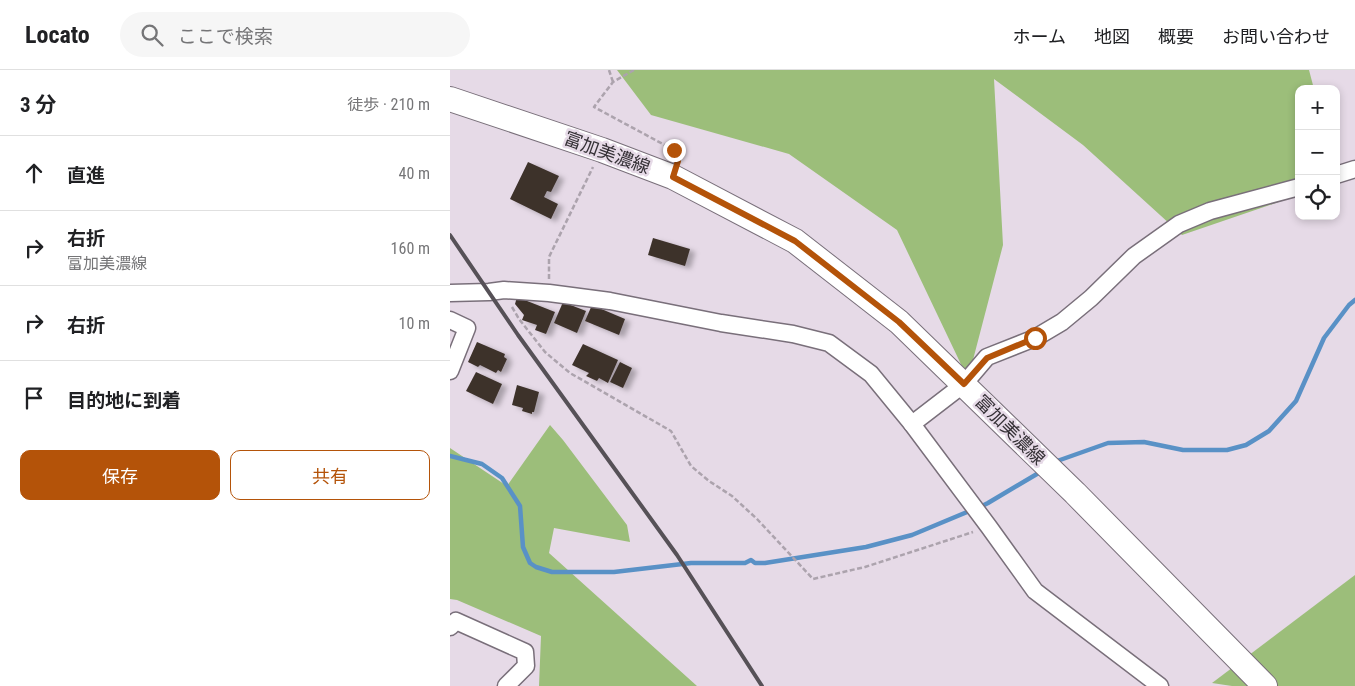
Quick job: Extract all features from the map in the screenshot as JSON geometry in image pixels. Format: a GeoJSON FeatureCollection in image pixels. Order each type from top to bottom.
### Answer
{"type":"FeatureCollection","features":[{"type":"Feature","properties":{"kind":"main road","name":"富加美濃線"},"geometry":{"type":"LineString","coordinates":[[450,99],[602,150],[673,177],[795,241],[899,322],[1075,493],[1265,686]]}},
{"type":"Feature","properties":{"kind":"street"},"geometry":{"type":"LineString","coordinates":[[1340,174],[1355,169]]}},
{"type":"Feature","properties":{"kind":"street"},"geometry":{"type":"LineString","coordinates":[[912,424],[964,384],[987,358],[1035,338],[1062,322],[1091,298],[1134,256],[1179,224],[1210,212],[1295,188]]}},
{"type":"Feature","properties":{"kind":"street"},"geometry":{"type":"LineString","coordinates":[[450,292],[504,290],[549,293],[610,301],[793,334],[829,343],[871,374],[912,424],[1035,592],[1160,686]]}},
{"type":"Feature","properties":{"kind":"street"},"geometry":{"type":"LineString","coordinates":[[450,320],[467,328],[450,371]]}},
{"type":"Feature","properties":{"kind":"street"},"geometry":{"type":"LineString","coordinates":[[450,627],[456,621],[525,652],[526,666],[506,686]]}},
{"type":"Feature","properties":{"kind":"path"},"geometry":{"type":"LineString","coordinates":[[609,70],[613,82]]}},
{"type":"Feature","properties":{"kind":"path"},"geometry":{"type":"LineString","coordinates":[[634,70],[613,82],[594,107],[674,150],[678,161],[673,177]]}},
{"type":"Feature","properties":{"kind":"path"},"geometry":{"type":"LineString","coordinates":[[549,293],[549,257],[602,150]]}},
{"type":"Feature","properties":{"kind":"path"},"geometry":{"type":"LineString","coordinates":[[504,290],[519,319],[545,352],[570,373],[671,431],[691,466],[732,496],[758,519],[813,579],[865,567],[985,522]]}},
{"type":"Feature","properties":{"kind":"green space"},"geometry":{"type":"Polygon","coordinates":[[[617,70],[1309,70],[1313,85],[1295,85],[1295,196],[1182,235],[1083,145],[994,79],[1003,245],[968,379],[897,230],[789,154],[651,115],[617,70]]]}},
{"type":"Feature","properties":{"kind":"green space"},"geometry":{"type":"Polygon","coordinates":[[[550,425],[627,525],[630,542],[554,528],[549,553],[697,686],[539,686],[541,636],[457,600],[450,599],[450,448],[507,486],[550,425]]]}},
{"type":"Feature","properties":{"kind":"green space"},"geometry":{"type":"Polygon","coordinates":[[[1355,575],[1355,686],[1232,686],[1212,683],[1355,575]]]}},
{"type":"Feature","properties":{"kind":"building"},"geometry":{"type":"Polygon","coordinates":[[[528,162],[559,176],[551,192],[547,191],[544,197],[558,204],[551,219],[510,199],[528,162]]]}},
{"type":"Feature","properties":{"kind":"building"},"geometry":{"type":"Polygon","coordinates":[[[653,238],[690,249],[685,266],[648,255],[653,238]]]}},
{"type":"Feature","properties":{"kind":"building"},"geometry":{"type":"Polygon","coordinates":[[[517,297],[555,312],[546,334],[535,330],[537,325],[522,320],[524,315],[515,304],[517,297]]]}},
{"type":"Feature","properties":{"kind":"building"},"geometry":{"type":"Polygon","coordinates":[[[563,302],[586,311],[577,333],[554,323],[563,302]]]}},
{"type":"Feature","properties":{"kind":"building"},"geometry":{"type":"Polygon","coordinates":[[[592,305],[625,319],[619,335],[585,321],[592,305]]]}},
{"type":"Feature","properties":{"kind":"building"},"geometry":{"type":"Polygon","coordinates":[[[477,342],[505,354],[504,357],[507,359],[501,372],[498,370],[496,373],[480,365],[478,367],[468,362],[477,342]]]}},
{"type":"Feature","properties":{"kind":"building"},"geometry":{"type":"Polygon","coordinates":[[[583,344],[618,360],[608,383],[599,378],[597,381],[586,376],[589,373],[572,365],[583,344]]]}},
{"type":"Feature","properties":{"kind":"building"},"geometry":{"type":"Polygon","coordinates":[[[620,362],[632,368],[623,388],[610,382],[620,362]]]}},
{"type":"Feature","properties":{"kind":"building"},"geometry":{"type":"Polygon","coordinates":[[[476,372],[502,384],[493,404],[466,391],[476,372]]]}},
{"type":"Feature","properties":{"kind":"building"},"geometry":{"type":"Polygon","coordinates":[[[517,385],[539,392],[532,414],[522,411],[523,408],[512,405],[517,385]]]}},
{"type":"Feature","properties":{"kind":"waterway"},"geometry":{"type":"LineString","coordinates":[[1055,463],[1108,443],[1144,442],[1183,450],[1227,450],[1246,445],[1269,431],[1296,401],[1324,338],[1355,300]]}},
{"type":"Feature","properties":{"kind":"waterway"},"geometry":{"type":"LineString","coordinates":[[450,456],[482,464],[502,478],[520,506],[523,547],[530,563],[552,572],[614,572],[691,563],[745,563],[751,560],[755,563],[765,563],[866,547],[912,535],[972,510]]}},
{"type":"Feature","properties":{"kind":"waterway"},"geometry":{"type":"LineString","coordinates":[[980,507],[1042,471]]}},
{"type":"Feature","properties":{"kind":"railway"},"geometry":{"type":"LineString","coordinates":[[450,235],[518,335],[677,555],[762,686]]}},
{"type":"Feature","properties":{"kind":"route"},"geometry":{"type":"LineString","coordinates":[[674,150],[678,161],[673,177],[795,241],[899,322],[964,384],[987,358],[1035,338]]}}]}
